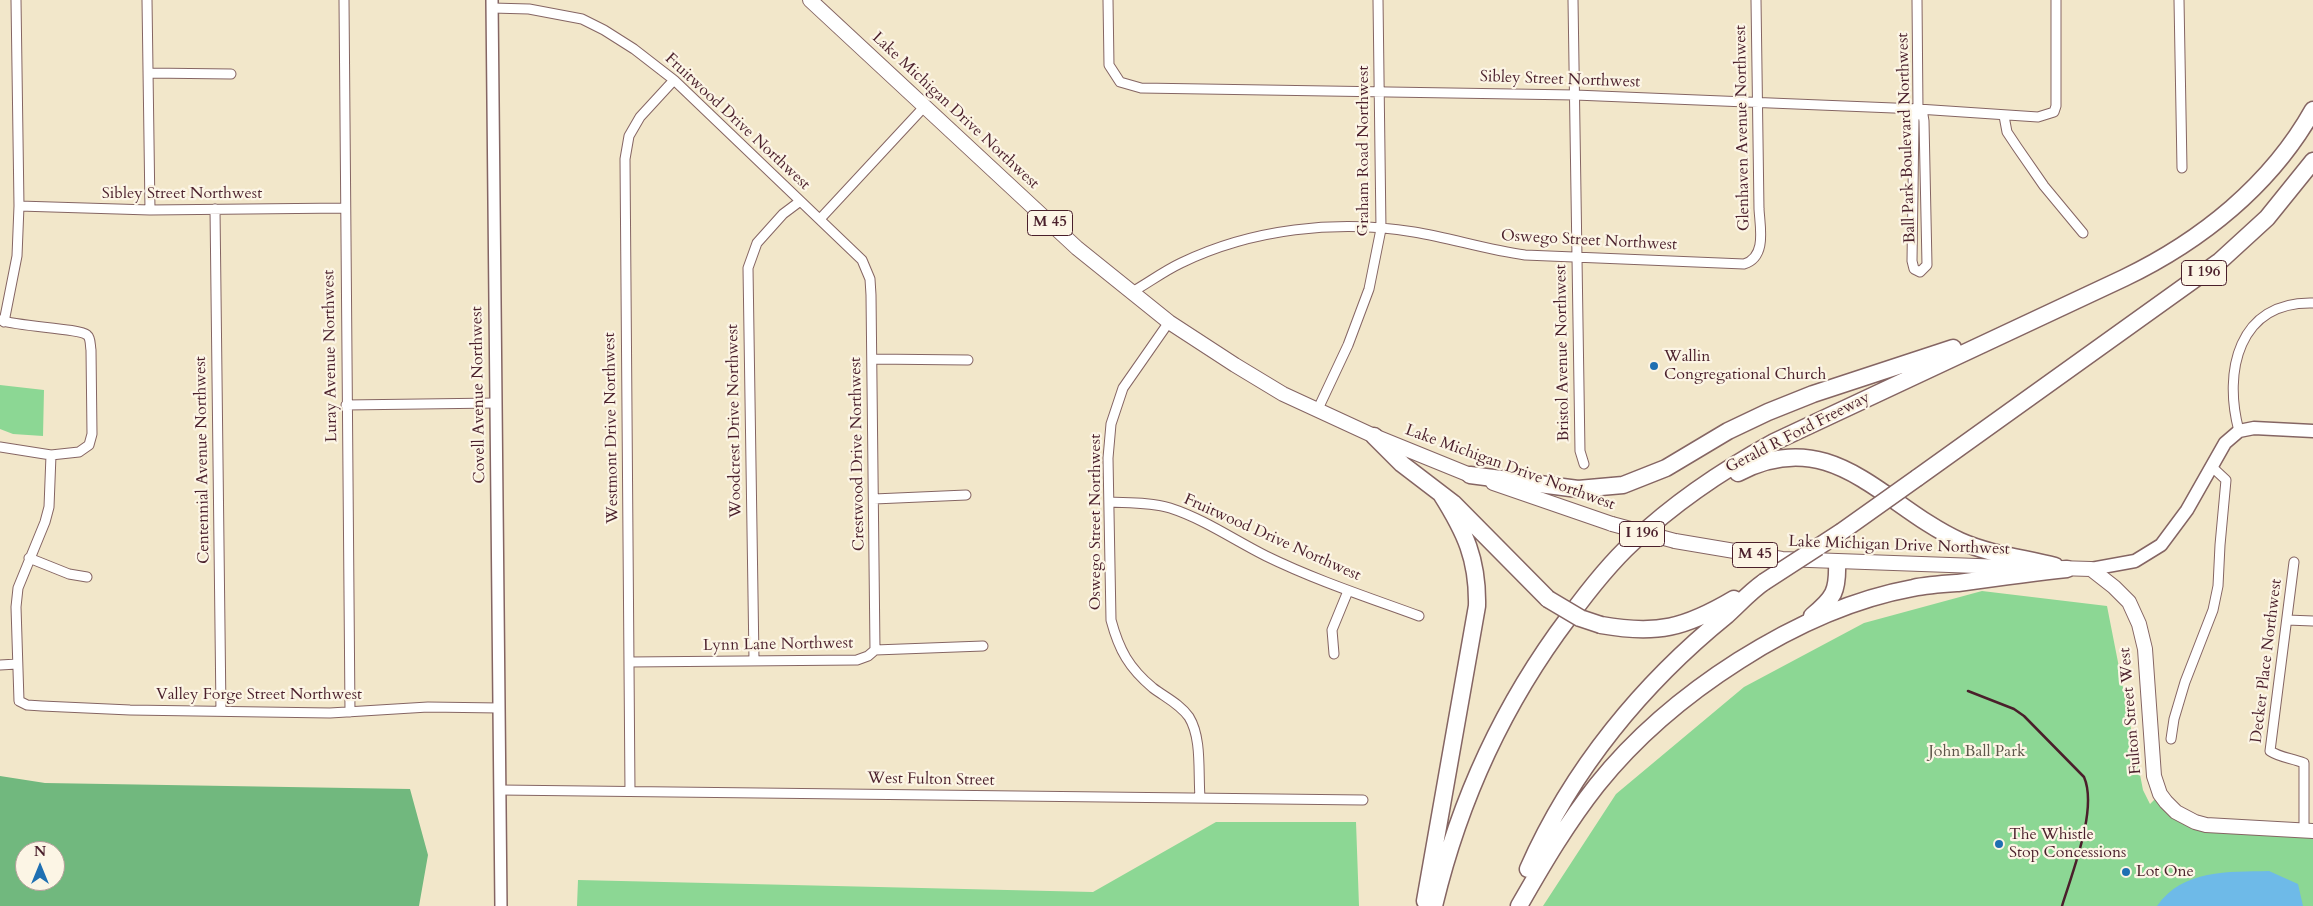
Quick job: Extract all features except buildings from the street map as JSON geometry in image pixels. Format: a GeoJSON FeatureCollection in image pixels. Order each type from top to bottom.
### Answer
{"type":"FeatureCollection","features":[{"type":"Feature","properties":{"kind":"highway","name":"Gerald R Ford Freeway"},"geometry":{"type":"LineString","coordinates":[[1434,906],[1454,832],[1470,788],[1521,688],[1548,645],[1592,587],[1632,542],[1691,493],[1726,469],[1774,442],[2141,270],[2176,251],[2231,209],[2267,174],[2313,110]]}},
{"type":"Feature","properties":{"kind":"highway","name":"I 196"},"geometry":{"type":"LineString","coordinates":[[1513,906],[1532,861],[1554,817],[1606,739],[1664,672],[1762,584],[1918,478],[2220,260],[2267,218],[2313,161]]}},
{"type":"Feature","properties":{"kind":"highway"},"geometry":{"type":"LineString","coordinates":[[1470,475],[1578,489],[1623,484],[1666,468],[1728,431],[1813,394],[2020,326]]}},
{"type":"Feature","properties":{"kind":"highway"},"geometry":{"type":"LineString","coordinates":[[1374,436],[1402,464],[1453,503],[1548,599],[1580,618],[1601,624],[1642,630],[1668,628],[1691,622],[1762,584]]}},
{"type":"Feature","properties":{"kind":"highway"},"geometry":{"type":"LineString","coordinates":[[1665,515],[1688,504],[1748,468],[1769,460],[1812,459],[1842,467],[1863,477],[1936,528],[1960,541],[1984,549],[2067,568]]}},
{"type":"Feature","properties":{"kind":"highway"},"geometry":{"type":"LineString","coordinates":[[1424,906],[1477,606],[1477,583],[1473,556],[1464,533],[1440,494]]}},
{"type":"Feature","properties":{"kind":"highway"},"geometry":{"type":"LineString","coordinates":[[1799,627],[1832,599],[1837,579],[1836,562]]}},
{"type":"Feature","properties":{"kind":"highway"},"geometry":{"type":"LineString","coordinates":[[1519,906],[1570,820],[1598,784],[1639,740],[1690,695],[1741,659],[1799,627],[1852,605],[1913,587],[2067,568]]}},
{"type":"Feature","properties":{"kind":"main road","name":"Lake Michigan Drive Northwest"},"geometry":{"type":"LineString","coordinates":[[810,0],[1070,242],[1169,322],[1235,366],[1317,411],[1374,436],[1470,475],[1612,524],[1675,540],[1782,559],[2091,569],[2135,561],[2161,545],[2187,510],[2225,443],[2239,431]]}},
{"type":"Feature","properties":{"kind":"main road"},"geometry":{"type":"LineString","coordinates":[[2239,431],[2254,428],[2313,431]]}},
{"type":"Feature","properties":{"kind":"main road","name":"Fulton Street West"},"geometry":{"type":"LineString","coordinates":[[2091,569],[2129,602],[2139,624],[2145,649],[2151,761],[2160,794],[2176,812],[2206,826],[2308,831]]}},
{"type":"Feature","properties":{"kind":"street"},"geometry":{"type":"LineString","coordinates":[[0,447],[51,455],[79,452],[90,445],[92,434],[91,350],[90,339],[87,334],[78,331],[31,327],[2,321],[17,256],[19,206],[16,0]]}},
{"type":"Feature","properties":{"kind":"street"},"geometry":{"type":"LineString","coordinates":[[147,0],[150,210]]}},
{"type":"Feature","properties":{"kind":"street","name":"Luray Avenue Northwest"},"geometry":{"type":"LineString","coordinates":[[344,0],[350,712]]}},
{"type":"Feature","properties":{"kind":"street","name":"Sibley Street Northwest"},"geometry":{"type":"LineString","coordinates":[[1108,0],[1109,65],[1116,78],[1132,87],[1159,90],[1380,91],[1575,95],[1918,109],[2038,117],[2054,112],[2058,98],[2056,0]]}},
{"type":"Feature","properties":{"kind":"street","name":"Graham Road Northwest"},"geometry":{"type":"LineString","coordinates":[[1317,411],[1348,344],[1369,289],[1381,229],[1378,0]]}},
{"type":"Feature","properties":{"kind":"street","name":"Bristol Avenue Northwest"},"geometry":{"type":"LineString","coordinates":[[1573,0],[1580,451],[1584,464]]}},
{"type":"Feature","properties":{"kind":"street","name":"Glenhaven Avenue Northwest"},"geometry":{"type":"LineString","coordinates":[[1756,0],[1758,209],[1761,233],[1758,255]]}},
{"type":"Feature","properties":{"kind":"street","name":"Ball Park Boulevard Northwest"},"geometry":{"type":"LineString","coordinates":[[1917,0],[1918,109],[1914,119],[1912,261],[1914,269],[1920,272],[1926,268],[1927,255],[1924,121],[1923,115],[1918,109]]}},
{"type":"Feature","properties":{"kind":"street"},"geometry":{"type":"LineString","coordinates":[[2179,0],[2182,168]]}},
{"type":"Feature","properties":{"kind":"street","name":"Fruitwood Drive Northwest"},"geometry":{"type":"LineString","coordinates":[[492,4],[582,19],[634,49],[674,80],[799,202],[820,219],[862,260]]}},
{"type":"Feature","properties":{"kind":"street","name":"Covell Avenue Northwest"},"geometry":{"type":"LineString","coordinates":[[492,4],[501,906]]}},
{"type":"Feature","properties":{"kind":"street"},"geometry":{"type":"LineString","coordinates":[[148,74],[231,74]]}},
{"type":"Feature","properties":{"kind":"street","name":"Westmont Drive Northwest"},"geometry":{"type":"LineString","coordinates":[[630,791],[625,159],[629,136],[640,117],[674,80]]}},
{"type":"Feature","properties":{"kind":"street"},"geometry":{"type":"LineString","coordinates":[[820,219],[924,107]]}},
{"type":"Feature","properties":{"kind":"street"},"geometry":{"type":"LineString","coordinates":[[2004,116],[2007,132],[2017,147],[2044,186],[2083,233]]}},
{"type":"Feature","properties":{"kind":"street","name":"Woodcrest Drive Northwest"},"geometry":{"type":"LineString","coordinates":[[754,660],[748,268],[757,242],[783,214],[799,202]]}},
{"type":"Feature","properties":{"kind":"street","name":"Sibley Street Northwest"},"geometry":{"type":"LineString","coordinates":[[19,206],[150,210],[345,208]]}},
{"type":"Feature","properties":{"kind":"street","name":"Centennial Avenue Northwest"},"geometry":{"type":"LineString","coordinates":[[215,209],[221,711]]}},
{"type":"Feature","properties":{"kind":"street","name":"Oswego Street Northwest"},"geometry":{"type":"LineString","coordinates":[[1132,292],[1180,263],[1211,251],[1266,235],[1305,228],[1370,227],[1413,232],[1490,250],[1525,255],[1744,264],[1751,262],[1758,255]]}},
{"type":"Feature","properties":{"kind":"street","name":"Crestwood Drive Northwest"},"geometry":{"type":"LineString","coordinates":[[862,260],[870,279],[875,650]]}},
{"type":"Feature","properties":{"kind":"street"},"geometry":{"type":"LineString","coordinates":[[2239,431],[2234,414],[2235,360],[2246,333],[2279,308],[2313,303]]}},
{"type":"Feature","properties":{"kind":"street","name":"Oswego Street Northwest"},"geometry":{"type":"LineString","coordinates":[[1169,322],[1123,388],[1116,404],[1111,424],[1108,458],[1111,620],[1118,646],[1132,668],[1154,688],[1174,702],[1188,717],[1195,733],[1200,797]]}},
{"type":"Feature","properties":{"kind":"street"},"geometry":{"type":"LineString","coordinates":[[872,360],[968,360]]}},
{"type":"Feature","properties":{"kind":"street"},"geometry":{"type":"LineString","coordinates":[[346,405],[496,403]]}},
{"type":"Feature","properties":{"kind":"street"},"geometry":{"type":"LineString","coordinates":[[0,665],[17,664],[16,607],[18,588],[45,522],[49,506],[51,455]]}},
{"type":"Feature","properties":{"kind":"street"},"geometry":{"type":"LineString","coordinates":[[2171,739],[2174,720],[2185,682],[2213,610],[2218,586],[2226,480],[2211,466]]}},
{"type":"Feature","properties":{"kind":"street"},"geometry":{"type":"LineString","coordinates":[[874,499],[966,495]]}},
{"type":"Feature","properties":{"kind":"street","name":"Fruitwood Drive Northwest"},"geometry":{"type":"LineString","coordinates":[[1109,502],[1142,503],[1169,508],[1203,521],[1266,556],[1348,590],[1419,616]]}},
{"type":"Feature","properties":{"kind":"street"},"geometry":{"type":"LineString","coordinates":[[29,558],[69,574],[86,577]]}},
{"type":"Feature","properties":{"kind":"street","name":"Decker Place Northwest"},"geometry":{"type":"LineString","coordinates":[[2294,562],[2270,751],[2279,757],[2295,759],[2304,763],[2308,831]]}},
{"type":"Feature","properties":{"kind":"street"},"geometry":{"type":"LineString","coordinates":[[1334,654],[1332,630],[1348,590]]}},
{"type":"Feature","properties":{"kind":"street"},"geometry":{"type":"LineString","coordinates":[[2287,620],[2313,621]]}},
{"type":"Feature","properties":{"kind":"street","name":"Lynn Lane Northwest"},"geometry":{"type":"LineString","coordinates":[[630,662],[857,660],[868,656],[875,650],[983,646]]}},
{"type":"Feature","properties":{"kind":"street","name":"Valley Forge Street Northwest"},"geometry":{"type":"LineString","coordinates":[[17,664],[19,701],[27,705],[221,711],[350,712],[428,708],[499,708]]}},
{"type":"Feature","properties":{"kind":"street","name":"West Fulton Street"},"geometry":{"type":"LineString","coordinates":[[500,790],[1363,800]]}},
{"type":"Feature","properties":{"kind":"green space"},"geometry":{"type":"Polygon","coordinates":[[[0,385],[44,390],[43,436],[13,434],[0,429],[0,385]]]}},
{"type":"Feature","properties":{"kind":"green space","name":"John Ball Park"},"geometry":{"type":"Polygon","coordinates":[[[1982,591],[2107,606],[2143,790],[2150,804],[2160,794],[2195,822],[2313,831],[2313,906],[1543,906],[1616,794],[1744,687],[1864,623],[1982,591]]]}},
{"type":"Feature","properties":{"kind":"green space"},"geometry":{"type":"Polygon","coordinates":[[[0,776],[45,783],[410,789],[428,855],[419,906],[0,906],[0,776]]]}},
{"type":"Feature","properties":{"kind":"green space"},"geometry":{"type":"Polygon","coordinates":[[[1216,822],[1356,822],[1359,906],[577,906],[578,880],[1093,892],[1216,822]]]}},
{"type":"Feature","properties":{"kind":"water"},"geometry":{"type":"Polygon","coordinates":[[[2269,871],[2298,884],[2303,906],[2157,906],[2180,885],[2193,879],[2222,873],[2269,871]]]}},
{"type":"Feature","properties":{"kind":"railway"},"geometry":{"type":"LineString","coordinates":[[1968,691],[2014,709],[2024,716],[2084,777],[2088,806],[2086,823],[2062,906]]}},
{"type":"Feature","properties":{"kind":"place","name":"Wallin Congregational Church"},"geometry":{"type":"Point","coordinates":[1654,366]}},
{"type":"Feature","properties":{"kind":"place","name":"The Whistle Stop Concessions"},"geometry":{"type":"Point","coordinates":[1999,844]}},
{"type":"Feature","properties":{"kind":"place","name":"Lot One"},"geometry":{"type":"Point","coordinates":[2126,872]}}]}
